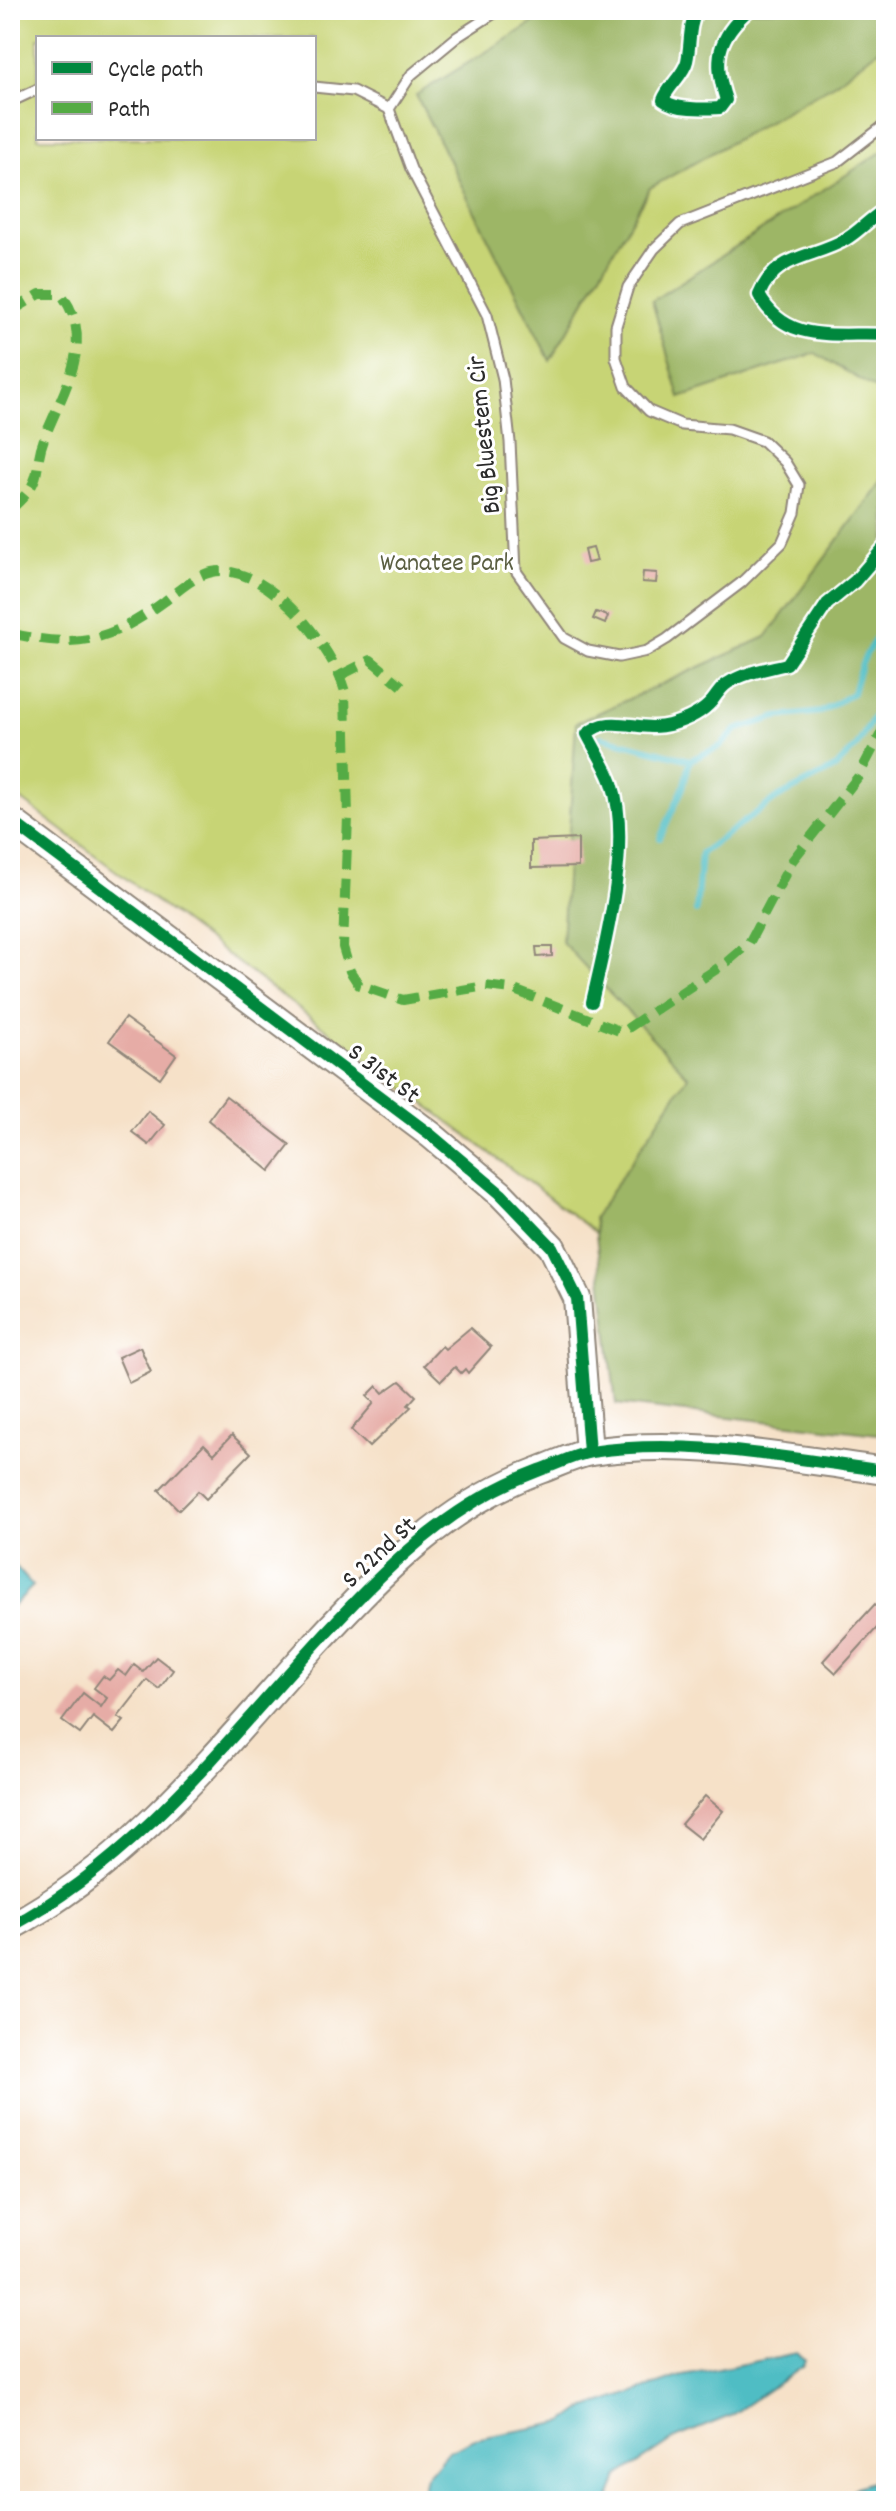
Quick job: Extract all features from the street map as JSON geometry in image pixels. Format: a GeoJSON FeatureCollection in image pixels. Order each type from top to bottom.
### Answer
{"type":"FeatureCollection","features":[{"type":"Feature","properties":{"kind":"street","name":"S 31st St"},"geometry":{"type":"LineString","coordinates":[[10,820],[431,1135],[501,1194],[552,1247],[577,1298],[589,1452]]}},
{"type":"Feature","properties":{"kind":"street","name":"S 22nd St"},"geometry":{"type":"LineString","coordinates":[[10,1927],[55,1903],[115,1856],[177,1795],[389,1564],[445,1518],[516,1479],[589,1452],[720,1450],[886,1471]]}},
{"type":"Feature","properties":{"kind":"lane"},"geometry":{"type":"LineString","coordinates":[[316,87],[353,91],[389,109],[411,75],[457,37],[499,10]]}},
{"type":"Feature","properties":{"kind":"lane"},"geometry":{"type":"LineString","coordinates":[[10,102],[36,90]]}},
{"type":"Feature","properties":{"kind":"lane","name":"Big Bluestem Cir"},"geometry":{"type":"LineString","coordinates":[[389,109],[411,169],[487,315],[503,379],[510,442],[516,571],[564,638],[588,651],[619,657],[647,651],[667,639],[741,583],[782,543],[795,513],[799,485],[785,462],[763,441],[729,429],[682,425],[649,411],[626,387],[616,358],[616,326],[628,287],[654,249],[680,224],[837,162],[886,124]]}},
{"type":"Feature","properties":{"kind":"green space","name":"Wanatee Park"},"geometry":{"type":"Polygon","coordinates":[[[10,10],[886,10],[886,872],[604,1239],[10,791],[10,10]]]}},
{"type":"Feature","properties":{"kind":"green space"},"geometry":{"type":"Polygon","coordinates":[[[554,10],[886,10],[886,44],[834,84],[650,188],[550,361],[416,95],[554,10]]]}},
{"type":"Feature","properties":{"kind":"green space"},"geometry":{"type":"Polygon","coordinates":[[[886,149],[886,395],[815,353],[680,398],[652,301],[886,149]]]}},
{"type":"Feature","properties":{"kind":"green space"},"geometry":{"type":"Polygon","coordinates":[[[886,476],[886,1435],[616,1404],[594,1218],[688,1076],[562,942],[576,723],[766,637],[886,476]]]}},
{"type":"Feature","properties":{"kind":"water"},"geometry":{"type":"Polygon","coordinates":[[[10,1560],[33,1586],[10,1609],[10,1560]]]}},
{"type":"Feature","properties":{"kind":"water"},"geometry":{"type":"Polygon","coordinates":[[[797,2353],[805,2360],[803,2366],[730,2416],[678,2437],[618,2477],[609,2501],[424,2501],[421,2497],[426,2477],[448,2451],[475,2439],[564,2422],[581,2410],[679,2377],[797,2353]]]}},
{"type":"Feature","properties":{"kind":"water"},"geometry":{"type":"Polygon","coordinates":[[[886,2477],[886,2501],[834,2501],[856,2487],[886,2477]]]}},
{"type":"Feature","properties":{"kind":"building"},"geometry":{"type":"Polygon","coordinates":[[[593,548],[597,561],[587,563],[584,550],[593,548]]]}},
{"type":"Feature","properties":{"kind":"building"},"geometry":{"type":"Polygon","coordinates":[[[643,572],[657,573],[656,583],[642,582],[643,572]]]}},
{"type":"Feature","properties":{"kind":"building"},"geometry":{"type":"Polygon","coordinates":[[[596,612],[608,616],[605,624],[593,619],[596,612]]]}},
{"type":"Feature","properties":{"kind":"building"},"geometry":{"type":"Polygon","coordinates":[[[578,839],[578,867],[531,868],[531,841],[578,839]]]}},
{"type":"Feature","properties":{"kind":"building"},"geometry":{"type":"Polygon","coordinates":[[[536,947],[552,947],[552,956],[537,957],[536,947]]]}},
{"type":"Feature","properties":{"kind":"building"},"geometry":{"type":"Polygon","coordinates":[[[125,1018],[176,1055],[160,1078],[109,1041],[125,1018]]]}},
{"type":"Feature","properties":{"kind":"building"},"geometry":{"type":"Polygon","coordinates":[[[226,1096],[290,1145],[270,1171],[208,1120],[226,1096]]]}},
{"type":"Feature","properties":{"kind":"building"},"geometry":{"type":"Polygon","coordinates":[[[148,1111],[165,1125],[149,1145],[132,1132],[148,1111]]]}},
{"type":"Feature","properties":{"kind":"building"},"geometry":{"type":"Polygon","coordinates":[[[470,1328],[491,1347],[468,1373],[465,1369],[461,1373],[455,1367],[441,1381],[424,1365],[442,1346],[445,1349],[470,1328]]]}},
{"type":"Feature","properties":{"kind":"building"},"geometry":{"type":"Polygon","coordinates":[[[140,1347],[151,1372],[129,1383],[118,1357],[140,1347]]]}},
{"type":"Feature","properties":{"kind":"building"},"geometry":{"type":"Polygon","coordinates":[[[400,1381],[416,1396],[408,1405],[411,1407],[369,1447],[351,1430],[374,1403],[367,1396],[377,1386],[383,1393],[400,1381]]]}},
{"type":"Feature","properties":{"kind":"building"},"geometry":{"type":"Polygon","coordinates":[[[232,1435],[251,1453],[206,1499],[198,1491],[179,1510],[159,1490],[204,1444],[214,1454],[232,1435]]]}},
{"type":"Feature","properties":{"kind":"building"},"geometry":{"type":"Polygon","coordinates":[[[875,1604],[886,1618],[836,1673],[823,1661],[875,1604]]]}},
{"type":"Feature","properties":{"kind":"building"},"geometry":{"type":"Polygon","coordinates":[[[156,1657],[173,1670],[159,1689],[147,1680],[118,1717],[124,1721],[114,1733],[93,1717],[80,1734],[62,1721],[83,1693],[101,1707],[107,1698],[94,1688],[103,1676],[109,1680],[118,1670],[126,1676],[134,1665],[143,1672],[156,1657]]]}},
{"type":"Feature","properties":{"kind":"building"},"geometry":{"type":"Polygon","coordinates":[[[705,1796],[723,1811],[700,1839],[681,1824],[705,1796]]]}},
{"type":"Feature","properties":{"kind":"waterway"},"geometry":{"type":"LineString","coordinates":[[601,737],[690,760],[721,746],[736,730],[777,717],[821,712],[853,693],[869,649],[886,628]]}},
{"type":"Feature","properties":{"kind":"waterway"},"geometry":{"type":"LineString","coordinates":[[696,911],[701,853],[777,798],[835,768],[856,747],[886,696]]}},
{"type":"Feature","properties":{"kind":"waterway"},"geometry":{"type":"LineString","coordinates":[[660,838],[683,788],[690,760]]}},
{"type":"Feature","properties":{"kind":"marked path"},"geometry":{"type":"LineString","coordinates":[[10,312],[40,294],[61,294],[71,311],[77,346],[68,381],[41,446],[34,481],[10,510]]}},
{"type":"Feature","properties":{"kind":"marked path"},"geometry":{"type":"LineString","coordinates":[[10,633],[55,641],[74,641],[109,633],[127,626],[193,580],[212,572],[232,572],[254,580],[274,593],[312,631],[338,673],[345,692],[348,817],[343,947],[350,971],[359,985],[403,1000],[485,986],[512,989],[622,1032],[727,962],[749,943],[792,861],[858,777],[886,724]]}},
{"type":"Feature","properties":{"kind":"marked path"},"geometry":{"type":"LineString","coordinates":[[341,675],[371,660],[402,686]]}},
{"type":"Feature","properties":{"kind":"cycle path"},"geometry":{"type":"LineString","coordinates":[[697,10],[685,66],[663,100],[682,107],[706,109],[720,108],[726,100],[720,73],[721,50],[730,30],[749,10]]}},
{"type":"Feature","properties":{"kind":"cycle path"},"geometry":{"type":"LineString","coordinates":[[886,209],[846,239],[785,264],[766,281],[759,295],[770,311],[799,329],[815,333],[886,335]]}},
{"type":"Feature","properties":{"kind":"cycle path"},"geometry":{"type":"LineString","coordinates":[[592,1002],[615,892],[619,834],[612,783],[587,734],[605,724],[669,725],[703,710],[723,687],[735,679],[787,664],[827,604],[855,581],[886,545]]}},
{"type":"Feature","properties":{"kind":"cycle path"},"geometry":{"type":"LineString","coordinates":[[10,820],[431,1135],[501,1194],[552,1247],[577,1298],[589,1452]]}},
{"type":"Feature","properties":{"kind":"cycle path"},"geometry":{"type":"LineString","coordinates":[[10,1927],[98,1869],[138,1834],[176,1798],[367,1589],[446,1520],[506,1484],[578,1455],[628,1448],[739,1451],[886,1471]]}}]}
